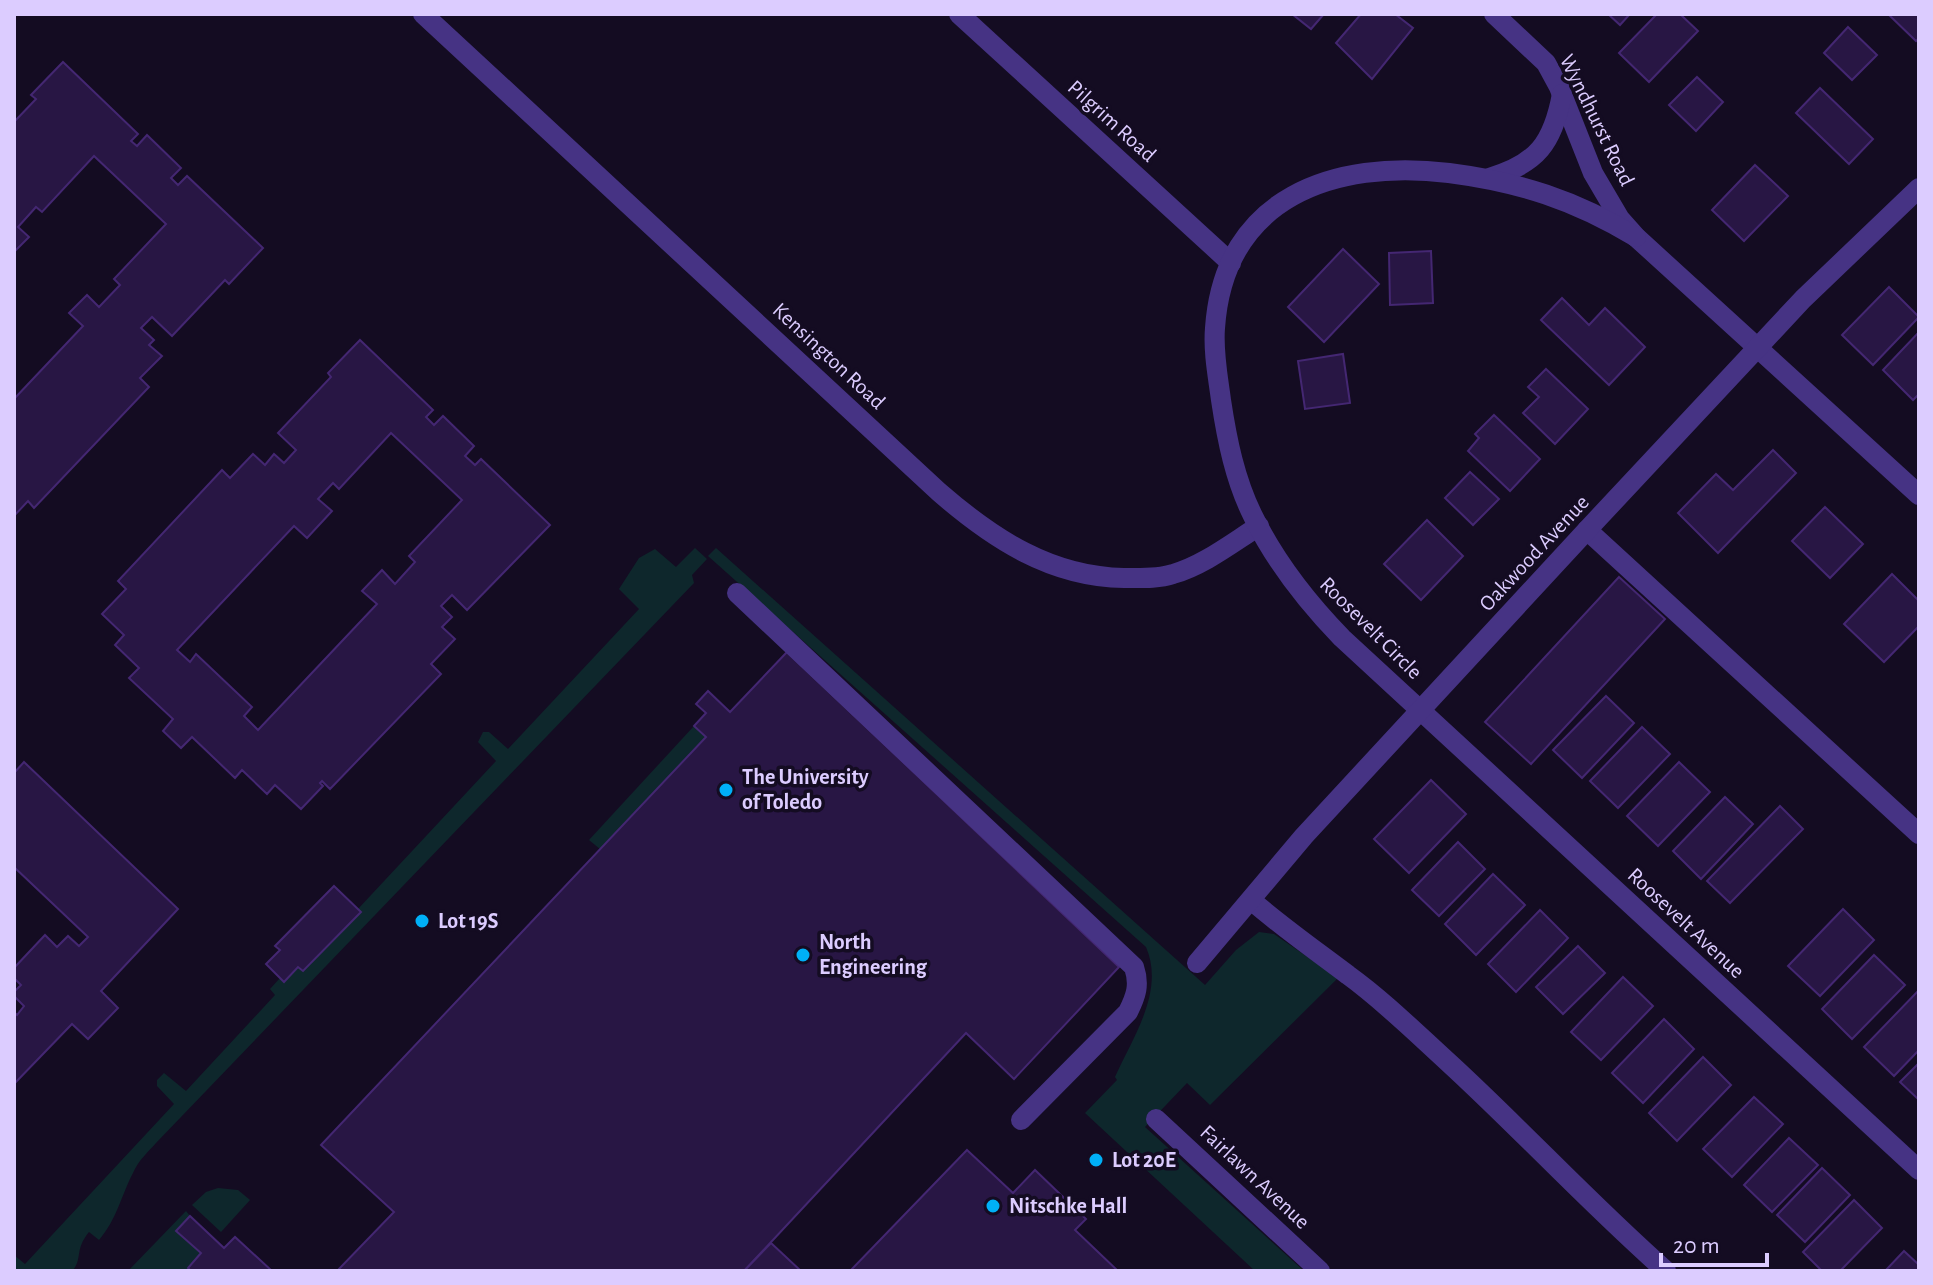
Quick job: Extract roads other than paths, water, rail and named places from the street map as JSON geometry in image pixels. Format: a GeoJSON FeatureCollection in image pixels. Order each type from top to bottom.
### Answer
{"type":"FeatureCollection","features":[{"type":"Feature","properties":{"kind":"street","name":"Kensington Road"},"geometry":{"type":"LineString","coordinates":[[423,14],[939,492],[1007,544],[1032,557],[1086,576],[1145,578],[1171,575],[1194,566],[1259,526]]}},
{"type":"Feature","properties":{"kind":"street","name":"Pilgrim Road"},"geometry":{"type":"LineString","coordinates":[[959,14],[1231,263]]}},
{"type":"Feature","properties":{"kind":"street","name":"Wyndhurst Road"},"geometry":{"type":"LineString","coordinates":[[1494,14],[1546,63],[1562,93],[1593,173],[1613,208],[1636,237],[1919,495]]}},
{"type":"Feature","properties":{"kind":"street","name":"Roosevelt Circle"},"geometry":{"type":"LineString","coordinates":[[1485,179],[1530,160],[1554,130],[1562,93]]}},
{"type":"Feature","properties":{"kind":"street","name":"Roosevelt Circle"},"geometry":{"type":"LineString","coordinates":[[1421,711],[1314,610],[1272,553],[1239,485],[1230,452],[1214,330],[1219,298],[1231,263],[1253,229],[1274,208],[1303,188],[1367,171],[1397,169],[1485,179],[1568,200],[1636,237]]}},
{"type":"Feature","properties":{"kind":"street","name":"Oakwood Avenue"},"geometry":{"type":"LineString","coordinates":[[1197,963],[1304,836],[1587,530],[1845,257],[1919,188]]}},
{"type":"Feature","properties":{"kind":"street"},"geometry":{"type":"LineString","coordinates":[[1587,530],[1919,834]]}},
{"type":"Feature","properties":{"kind":"street"},"geometry":{"type":"LineString","coordinates":[[737,593],[1134,967],[1138,980],[1136,996],[1128,1012],[1021,1120]]}},
{"type":"Feature","properties":{"kind":"street","name":"Roosevelt Avenue"},"geometry":{"type":"LineString","coordinates":[[1421,711],[1919,1170]]}},
{"type":"Feature","properties":{"kind":"street"},"geometry":{"type":"LineString","coordinates":[[1251,900],[1405,1023],[1666,1271]]}},
{"type":"Feature","properties":{"kind":"street","name":"Fairlawn Avenue"},"geometry":{"type":"LineString","coordinates":[[1156,1119],[1320,1271]]}},
{"type":"Feature","properties":{"kind":"place","name":"The University of Toledo"},"geometry":{"type":"Point","coordinates":[726,790]}},
{"type":"Feature","properties":{"kind":"place","name":"Lot 19S"},"geometry":{"type":"Point","coordinates":[422,921]}},
{"type":"Feature","properties":{"kind":"place","name":"North Engineering"},"geometry":{"type":"Point","coordinates":[803,955]}},
{"type":"Feature","properties":{"kind":"place","name":"Lot 20E"},"geometry":{"type":"Point","coordinates":[1096,1160]}},
{"type":"Feature","properties":{"kind":"place","name":"Nitschke Hall"},"geometry":{"type":"Point","coordinates":[993,1206]}}]}
